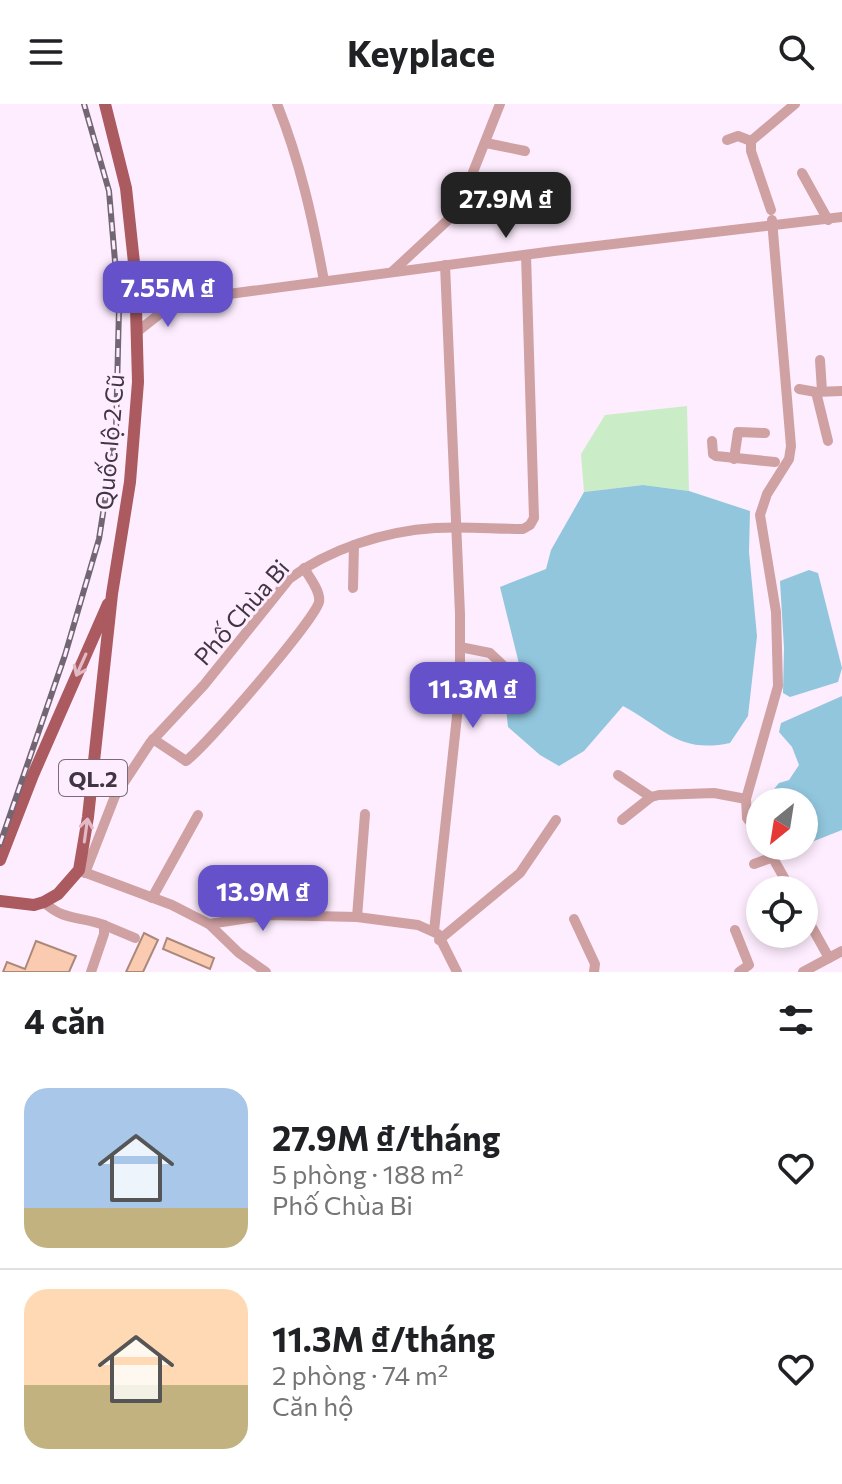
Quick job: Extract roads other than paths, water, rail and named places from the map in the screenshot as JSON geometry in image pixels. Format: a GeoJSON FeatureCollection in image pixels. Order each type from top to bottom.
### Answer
{"type":"FeatureCollection","features":[{"type":"Feature","properties":{"kind":"main road","name":"Quốc lộ 2 Cũ"},"geometry":{"type":"LineString","coordinates":[[82,872],[112,594],[130,482],[138,382],[135,272],[126,188],[105,104]]}},
{"type":"Feature","properties":{"kind":"main road","name":"Quốc lộ 2 Cũ"},"geometry":{"type":"LineString","coordinates":[[0,860],[33,775],[112,594]]}},
{"type":"Feature","properties":{"kind":"main road"},"geometry":{"type":"LineString","coordinates":[[0,901],[18,905],[44,902],[82,872]]}},
{"type":"Feature","properties":{"kind":"street"},"geometry":{"type":"LineString","coordinates":[[277,104],[313,216],[324,281]]}},
{"type":"Feature","properties":{"kind":"street"},"geometry":{"type":"LineString","coordinates":[[392,272],[460,205],[500,104]]}},
{"type":"Feature","properties":{"kind":"street"},"geometry":{"type":"LineString","coordinates":[[749,788],[778,686],[776,612],[760,515],[780,464],[791,446],[793,387],[771,218],[751,151],[751,141],[787,106]]}},
{"type":"Feature","properties":{"kind":"street"},"geometry":{"type":"LineString","coordinates":[[727,140],[738,136],[751,141]]}},
{"type":"Feature","properties":{"kind":"street"},"geometry":{"type":"LineString","coordinates":[[486,143],[525,151]]}},
{"type":"Feature","properties":{"kind":"street"},"geometry":{"type":"LineString","coordinates":[[802,173],[828,220]]}},
{"type":"Feature","properties":{"kind":"street"},"geometry":{"type":"LineString","coordinates":[[138,331],[176,301],[526,255],[771,218],[828,220],[842,217]]}},
{"type":"Feature","properties":{"kind":"street","name":"Phố Chùa Bi"},"geometry":{"type":"LineString","coordinates":[[82,872],[115,796],[153,739],[204,685],[279,590],[304,568],[354,545],[405,532],[455,528],[523,529],[530,525],[534,518],[526,255]]}},
{"type":"Feature","properties":{"kind":"street"},"geometry":{"type":"LineString","coordinates":[[445,265],[460,688],[437,935],[457,972]]}},
{"type":"Feature","properties":{"kind":"street"},"geometry":{"type":"LineString","coordinates":[[135,272],[176,301]]}},
{"type":"Feature","properties":{"kind":"street"},"geometry":{"type":"LineString","coordinates":[[820,360],[819,391],[828,441]]}},
{"type":"Feature","properties":{"kind":"street"},"geometry":{"type":"LineString","coordinates":[[793,387],[842,391]]}},
{"type":"Feature","properties":{"kind":"street"},"geometry":{"type":"LineString","coordinates":[[734,459],[738,432],[765,433]]}},
{"type":"Feature","properties":{"kind":"street"},"geometry":{"type":"LineString","coordinates":[[712,441],[713,454],[780,464]]}},
{"type":"Feature","properties":{"kind":"street"},"geometry":{"type":"LineString","coordinates":[[353,588],[354,545]]}},
{"type":"Feature","properties":{"kind":"street"},"geometry":{"type":"LineString","coordinates":[[153,739],[186,761],[232,711],[300,632],[318,605],[318,592],[304,568]]}},
{"type":"Feature","properties":{"kind":"street"},"geometry":{"type":"LineString","coordinates":[[460,647],[490,653],[510,672]]}},
{"type":"Feature","properties":{"kind":"street"},"geometry":{"type":"LineString","coordinates":[[618,775],[651,797]]}},
{"type":"Feature","properties":{"kind":"street"},"geometry":{"type":"LineString","coordinates":[[622,820],[651,797],[714,793],[746,799]]}},
{"type":"Feature","properties":{"kind":"street"},"geometry":{"type":"LineString","coordinates":[[357,917],[365,814]]}},
{"type":"Feature","properties":{"kind":"street"},"geometry":{"type":"LineString","coordinates":[[152,898],[198,815]]}},
{"type":"Feature","properties":{"kind":"street"},"geometry":{"type":"LineString","coordinates":[[437,935],[520,873],[556,820]]}},
{"type":"Feature","properties":{"kind":"street"},"geometry":{"type":"LineString","coordinates":[[754,864],[765,860]]}},
{"type":"Feature","properties":{"kind":"street"},"geometry":{"type":"LineString","coordinates":[[82,872],[172,905],[209,924],[239,953],[266,972]]}},
{"type":"Feature","properties":{"kind":"street"},"geometry":{"type":"LineString","coordinates":[[44,902],[56,914],[88,919],[135,938]]}},
{"type":"Feature","properties":{"kind":"street"},"geometry":{"type":"LineString","coordinates":[[209,924],[270,915],[357,917],[418,925],[437,935]]}},
{"type":"Feature","properties":{"kind":"street"},"geometry":{"type":"LineString","coordinates":[[574,919],[595,964],[594,972]]}},
{"type":"Feature","properties":{"kind":"street"},"geometry":{"type":"LineString","coordinates":[[91,972],[104,925]]}},
{"type":"Feature","properties":{"kind":"street"},"geometry":{"type":"LineString","coordinates":[[735,930],[749,965],[739,972]]}},
{"type":"Feature","properties":{"kind":"street"},"geometry":{"type":"LineString","coordinates":[[818,938],[829,958]]}},
{"type":"Feature","properties":{"kind":"street"},"geometry":{"type":"LineString","coordinates":[[803,972],[842,951]]}},
{"type":"Feature","properties":{"kind":"water"},"geometry":{"type":"Polygon","coordinates":[[[643,485],[689,491],[750,511],[749,552],[757,636],[748,716],[730,743],[698,745],[673,737],[623,706],[584,751],[559,766],[540,755],[508,727],[504,689],[524,684],[500,587],[546,569],[551,550],[584,492],[643,485]]]}},
{"type":"Feature","properties":{"kind":"water"},"geometry":{"type":"Polygon","coordinates":[[[809,570],[818,573],[842,668],[838,682],[790,697],[783,693],[780,581],[809,570]]]}},
{"type":"Feature","properties":{"kind":"water"},"geometry":{"type":"Polygon","coordinates":[[[842,696],[842,830],[818,839],[818,788],[775,788],[789,780],[799,765],[792,747],[779,732],[781,723],[842,696]]]}},
{"type":"Feature","properties":{"kind":"railway"},"geometry":{"type":"LineString","coordinates":[[0,844],[65,655],[99,539],[116,430],[119,308],[109,191],[84,104]]}}]}
